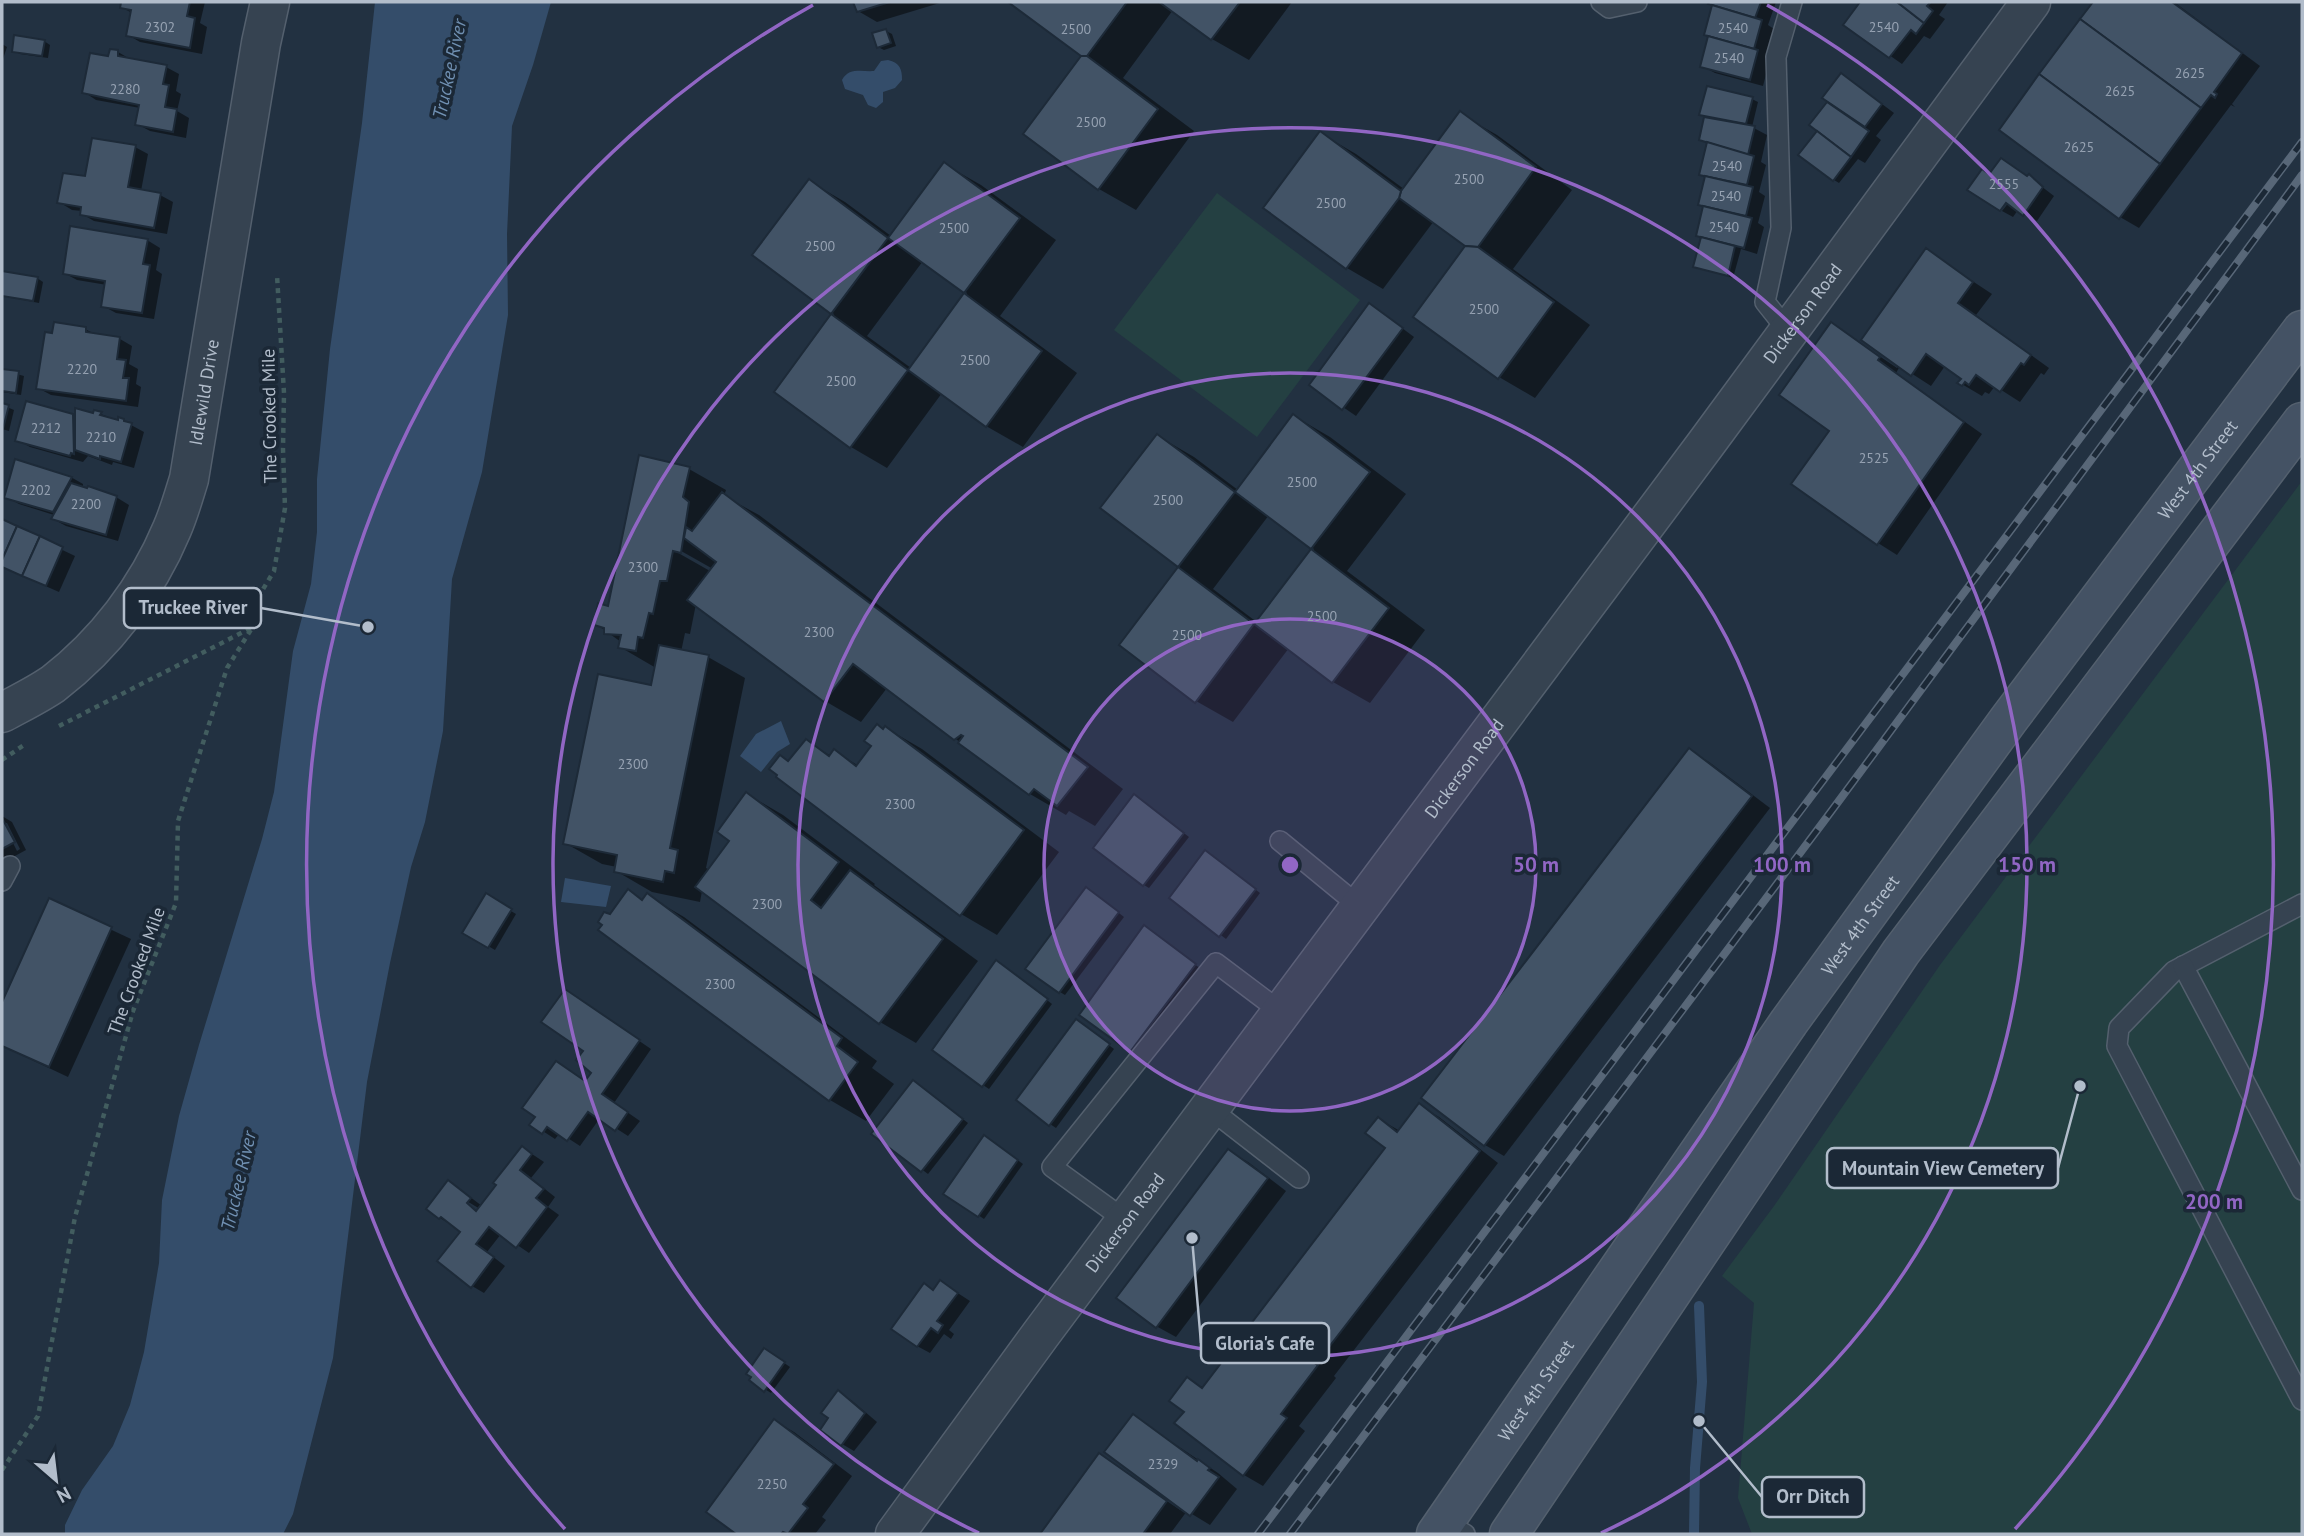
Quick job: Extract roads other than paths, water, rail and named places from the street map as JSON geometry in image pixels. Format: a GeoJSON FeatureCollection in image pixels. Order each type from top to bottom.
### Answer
{"type":"FeatureCollection","features":[{"type":"Feature","properties":{"kind":"main road","name":"West 4th Street"},"geometry":{"type":"LineString","coordinates":[[1448,1530],[1789,1022],[2009,719],[2302,330]]}},
{"type":"Feature","properties":{"kind":"main road"},"geometry":{"type":"LineString","coordinates":[[1509,1534],[1901,952],[2302,422]]}},
{"type":"Feature","properties":{"kind":"street","name":"Idlewild Drive"},"geometry":{"type":"LineString","coordinates":[[2,713],[51,685],[90,651],[121,616],[149,576],[173,529],[189,479],[270,2]]}},
{"type":"Feature","properties":{"kind":"street","name":"Dickerson Road"},"geometry":{"type":"LineString","coordinates":[[895,1534],[1125,1220],[1788,331],[2027,3]]}},
{"type":"Feature","properties":{"kind":"lane"},"geometry":{"type":"LineString","coordinates":[[1601,2],[1609,8],[1636,2]]}},
{"type":"Feature","properties":{"kind":"lane"},"geometry":{"type":"LineString","coordinates":[[1788,331],[1765,303],[1781,228],[1776,57],[1792,2]]}},
{"type":"Feature","properties":{"kind":"lane"},"geometry":{"type":"LineString","coordinates":[[1280,841],[1360,906]]}},
{"type":"Feature","properties":{"kind":"lane"},"geometry":{"type":"LineString","coordinates":[[2302,904],[2174,971],[2119,1028],[2117,1046],[2302,1400]]}},
{"type":"Feature","properties":{"kind":"lane"},"geometry":{"type":"LineString","coordinates":[[1125,1220],[1052,1167],[1216,963],[1281,1012]]}},
{"type":"Feature","properties":{"kind":"lane"},"geometry":{"type":"LineString","coordinates":[[2183,966],[2302,1190]]}},
{"type":"Feature","properties":{"kind":"lane"},"geometry":{"type":"LineString","coordinates":[[1209,1108],[1298,1178]]}},
{"type":"Feature","properties":{"kind":"water"},"geometry":{"type":"Polygon","coordinates":[[[375,2],[551,2],[512,126],[507,234],[508,315],[482,472],[452,579],[443,731],[425,822],[411,867],[390,963],[367,1082],[333,1358],[293,1514],[283,1534],[65,1534],[65,1525],[82,1490],[113,1446],[130,1405],[144,1352],[159,1263],[162,1200],[179,1116],[274,792],[293,651],[311,584],[317,532],[317,479],[330,349],[362,123],[375,2]]]}},
{"type":"Feature","properties":{"kind":"water"},"geometry":{"type":"Polygon","coordinates":[[[888,60],[900,67],[902,80],[895,88],[883,92],[883,102],[876,108],[868,105],[863,95],[845,89],[842,80],[848,73],[874,71],[881,61],[888,60]]]}},
{"type":"Feature","properties":{"kind":"water"},"geometry":{"type":"Polygon","coordinates":[[[781,721],[790,744],[777,752],[761,772],[740,756],[756,734],[781,721]]]}},
{"type":"Feature","properties":{"kind":"water"},"geometry":{"type":"Polygon","coordinates":[[[565,878],[611,886],[606,907],[561,902],[565,878]]]}},
{"type":"Feature","properties":{"kind":"waterway"},"geometry":{"type":"LineString","coordinates":[[1694,1534],[1695,1468],[1702,1382],[1699,1306]]}},
{"type":"Feature","properties":{"kind":"railway"},"geometry":{"type":"LineString","coordinates":[[1258,1534],[2302,142]]}},
{"type":"Feature","properties":{"kind":"railway"},"geometry":{"type":"LineString","coordinates":[[1290,1534],[1824,821],[2302,175]]}},
{"type":"Feature","properties":{"kind":"place","name":"Truckee River"},"geometry":{"type":"Point","coordinates":[368,627]}},
{"type":"Feature","properties":{"kind":"place","name":"Mountain View Cemetery"},"geometry":{"type":"Point","coordinates":[2080,1086]}},
{"type":"Feature","properties":{"kind":"place","name":"Gloria's Cafe"},"geometry":{"type":"Point","coordinates":[1192,1238]}},
{"type":"Feature","properties":{"kind":"place","name":"Orr Ditch"},"geometry":{"type":"Point","coordinates":[1699,1421]}}]}
